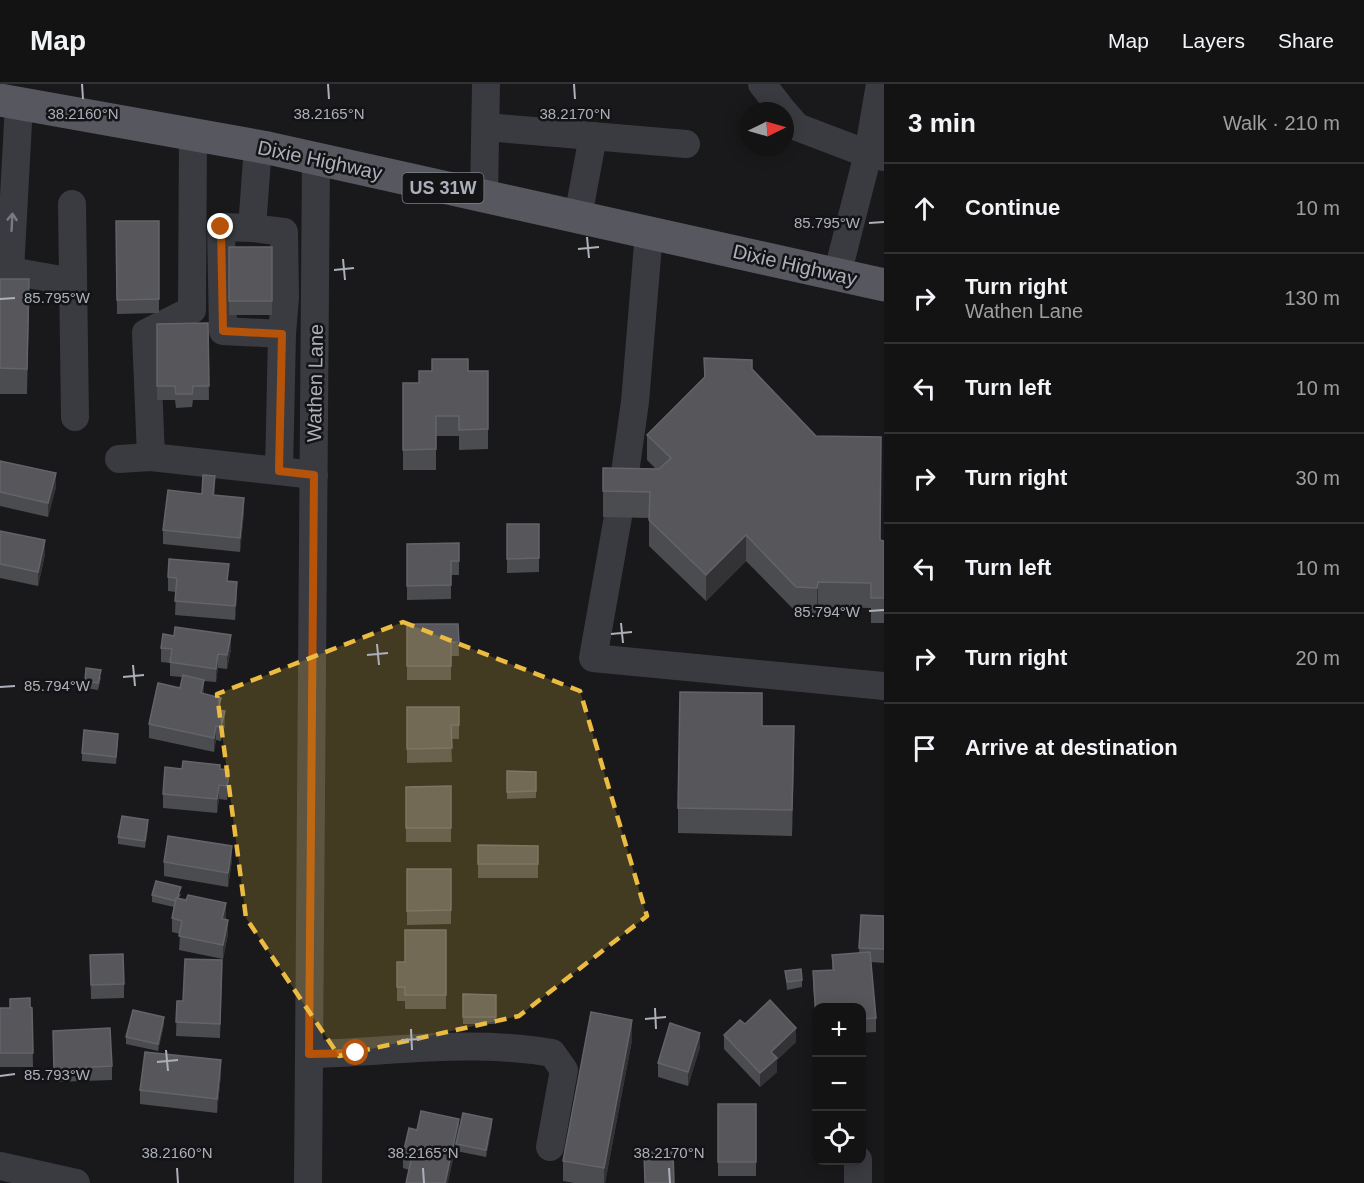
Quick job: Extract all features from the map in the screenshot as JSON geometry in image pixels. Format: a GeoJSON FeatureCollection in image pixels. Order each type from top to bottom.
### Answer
{"type":"FeatureCollection","features":[{"type":"Feature","properties":{"kind":"main road","name":"Dixie Highway"},"geometry":{"type":"LineString","coordinates":[[9,102],[258,146],[884,285]]}},
{"type":"Feature","properties":{"kind":"street"},"geometry":{"type":"LineString","coordinates":[[484,197],[486,84]]}},
{"type":"Feature","properties":{"kind":"street"},"geometry":{"type":"LineString","coordinates":[[762,84],[776,102]]}},
{"type":"Feature","properties":{"kind":"street"},"geometry":{"type":"LineString","coordinates":[[837,275],[876,156],[880,84]]}},
{"type":"Feature","properties":{"kind":"street"},"geometry":{"type":"LineString","coordinates":[[9,102],[5,271],[73,282]]}},
{"type":"Feature","properties":{"kind":"street"},"geometry":{"type":"LineString","coordinates":[[794,124],[876,156]]}},
{"type":"Feature","properties":{"kind":"street"},"geometry":{"type":"LineString","coordinates":[[486,127],[686,144]]}},
{"type":"Feature","properties":{"kind":"street"},"geometry":{"type":"LineString","coordinates":[[151,457],[146,333],[192,310],[193,135]]}},
{"type":"Feature","properties":{"kind":"street"},"geometry":{"type":"LineString","coordinates":[[578,217],[593,136]]}},
{"type":"Feature","properties":{"kind":"street"},"geometry":{"type":"LineString","coordinates":[[252,228],[258,146]]}},
{"type":"Feature","properties":{"kind":"street","name":"Wathen Lane"},"geometry":{"type":"LineString","coordinates":[[308,1183],[316,159]]}},
{"type":"Feature","properties":{"kind":"street"},"geometry":{"type":"LineString","coordinates":[[72,204],[75,417]]}},
{"type":"Feature","properties":{"kind":"street"},"geometry":{"type":"LineString","coordinates":[[279,471],[285,297],[284,232],[221,227],[223,331],[282,334]]}},
{"type":"Feature","properties":{"kind":"street"},"geometry":{"type":"LineString","coordinates":[[649,232],[635,402],[620,506],[593,658],[884,686]]}},
{"type":"Feature","properties":{"kind":"street"},"geometry":{"type":"LineString","coordinates":[[285,297],[315,297]]}},
{"type":"Feature","properties":{"kind":"street"},"geometry":{"type":"LineString","coordinates":[[281,390],[314,391]]}},
{"type":"Feature","properties":{"kind":"street"},"geometry":{"type":"LineString","coordinates":[[118,459],[151,457],[314,475]]}},
{"type":"Feature","properties":{"kind":"street"},"geometry":{"type":"LineString","coordinates":[[309,1054],[459,1046],[522,1048],[552,1053],[564,1071],[550,1147]]}},
{"type":"Feature","properties":{"kind":"street"},"geometry":{"type":"LineString","coordinates":[[858,1165],[858,1183]]}},
{"type":"Feature","properties":{"kind":"street"},"geometry":{"type":"LineString","coordinates":[[0,1166],[76,1183]]}},
{"type":"Feature","properties":{"kind":"highlighted area"},"geometry":{"type":"Polygon","coordinates":[[[403,622],[580,691],[647,916],[519,1016],[339,1056],[246,918],[217,694],[403,622]]]}},
{"type":"Feature","properties":{"kind":"building"},"geometry":{"type":"Polygon","coordinates":[[[116,221],[159,221],[159,299],[117,300],[116,221]]]}},
{"type":"Feature","properties":{"kind":"building"},"geometry":{"type":"Polygon","coordinates":[[[229,247],[272,247],[272,301],[229,301],[229,247]]]}},
{"type":"Feature","properties":{"kind":"building"},"geometry":{"type":"Polygon","coordinates":[[[0,279],[29,279],[27,369],[0,368],[0,279]]]}},
{"type":"Feature","properties":{"kind":"building"},"geometry":{"type":"Polygon","coordinates":[[[208,323],[209,386],[193,386],[192,394],[176,394],[175,386],[157,386],[157,324],[208,323]]]}},
{"type":"Feature","properties":{"kind":"building"},"geometry":{"type":"Polygon","coordinates":[[[704,358],[752,360],[752,369],[816,436],[881,437],[880,540],[884,541],[884,598],[871,598],[871,583],[818,582],[817,588],[796,587],[746,535],[706,575],[649,520],[650,492],[603,491],[603,468],[659,469],[671,458],[647,435],[705,377],[704,358]]]}},
{"type":"Feature","properties":{"kind":"building"},"geometry":{"type":"Polygon","coordinates":[[[432,359],[468,359],[468,371],[488,371],[488,429],[459,430],[459,416],[436,416],[436,449],[403,450],[403,383],[419,383],[419,371],[432,371],[432,359]]]}},
{"type":"Feature","properties":{"kind":"building"},"geometry":{"type":"Polygon","coordinates":[[[0,461],[56,473],[48,503],[0,492],[0,461]]]}},
{"type":"Feature","properties":{"kind":"building"},"geometry":{"type":"Polygon","coordinates":[[[203,475],[215,476],[213,495],[244,498],[240,538],[163,530],[168,490],[202,494],[203,475]]]}},
{"type":"Feature","properties":{"kind":"building"},"geometry":{"type":"Polygon","coordinates":[[[507,524],[539,524],[539,558],[507,559],[507,524]]]}},
{"type":"Feature","properties":{"kind":"building"},"geometry":{"type":"Polygon","coordinates":[[[0,531],[45,540],[38,572],[0,564],[0,531]]]}},
{"type":"Feature","properties":{"kind":"building"},"geometry":{"type":"Polygon","coordinates":[[[459,543],[459,561],[451,561],[451,585],[407,586],[407,544],[459,543]]]}},
{"type":"Feature","properties":{"kind":"building"},"geometry":{"type":"Polygon","coordinates":[[[169,559],[229,564],[227,581],[237,582],[235,606],[175,601],[177,578],[168,577],[169,559]]]}},
{"type":"Feature","properties":{"kind":"building"},"geometry":{"type":"Polygon","coordinates":[[[407,624],[458,624],[459,642],[451,642],[451,666],[407,666],[407,624]]]}},
{"type":"Feature","properties":{"kind":"building"},"geometry":{"type":"Polygon","coordinates":[[[175,627],[231,635],[227,655],[218,654],[216,669],[170,662],[172,649],[161,648],[163,634],[174,636],[175,627]]]}},
{"type":"Feature","properties":{"kind":"building"},"geometry":{"type":"Polygon","coordinates":[[[86,668],[101,670],[98,683],[85,681],[86,668]]]}},
{"type":"Feature","properties":{"kind":"building"},"geometry":{"type":"Polygon","coordinates":[[[183,675],[204,680],[201,693],[221,698],[218,710],[225,711],[221,727],[216,726],[214,738],[149,724],[158,683],[180,688],[183,675]]]}},
{"type":"Feature","properties":{"kind":"building"},"geometry":{"type":"Polygon","coordinates":[[[680,692],[762,693],[762,726],[794,726],[792,810],[678,808],[680,692]]]}},
{"type":"Feature","properties":{"kind":"building"},"geometry":{"type":"Polygon","coordinates":[[[407,707],[459,707],[459,725],[451,725],[452,748],[407,749],[407,707]]]}},
{"type":"Feature","properties":{"kind":"building"},"geometry":{"type":"Polygon","coordinates":[[[84,730],[118,734],[116,757],[82,753],[84,730]]]}},
{"type":"Feature","properties":{"kind":"building"},"geometry":{"type":"Polygon","coordinates":[[[183,761],[220,765],[220,769],[229,770],[227,786],[219,785],[217,799],[163,794],[165,767],[182,769],[183,761]]]}},
{"type":"Feature","properties":{"kind":"building"},"geometry":{"type":"Polygon","coordinates":[[[507,771],[536,772],[536,791],[507,792],[507,771]]]}},
{"type":"Feature","properties":{"kind":"building"},"geometry":{"type":"Polygon","coordinates":[[[451,786],[451,828],[406,828],[406,787],[451,786]]]}},
{"type":"Feature","properties":{"kind":"building"},"geometry":{"type":"Polygon","coordinates":[[[122,816],[148,820],[145,841],[118,837],[122,816]]]}},
{"type":"Feature","properties":{"kind":"building"},"geometry":{"type":"Polygon","coordinates":[[[168,836],[232,846],[228,873],[164,862],[168,836]]]}},
{"type":"Feature","properties":{"kind":"building"},"geometry":{"type":"Polygon","coordinates":[[[478,845],[538,846],[538,864],[478,864],[478,845]]]}},
{"type":"Feature","properties":{"kind":"building"},"geometry":{"type":"Polygon","coordinates":[[[407,869],[451,869],[451,910],[407,911],[407,869]]]}},
{"type":"Feature","properties":{"kind":"building"},"geometry":{"type":"Polygon","coordinates":[[[156,881],[181,887],[176,901],[152,895],[156,881]]]}},
{"type":"Feature","properties":{"kind":"building"},"geometry":{"type":"Polygon","coordinates":[[[188,895],[226,903],[222,919],[228,920],[223,945],[179,936],[182,921],[172,918],[176,898],[186,900],[188,895]]]}},
{"type":"Feature","properties":{"kind":"building"},"geometry":{"type":"Polygon","coordinates":[[[861,915],[884,916],[884,949],[859,948],[861,915]]]}},
{"type":"Feature","properties":{"kind":"building"},"geometry":{"type":"Polygon","coordinates":[[[405,930],[446,930],[446,995],[405,995],[405,987],[397,987],[397,962],[405,962],[405,930]]]}},
{"type":"Feature","properties":{"kind":"building"},"geometry":{"type":"Polygon","coordinates":[[[870,952],[876,1018],[866,1019],[866,1003],[815,1003],[813,971],[834,970],[832,955],[870,952]]]}},
{"type":"Feature","properties":{"kind":"building"},"geometry":{"type":"Polygon","coordinates":[[[123,954],[124,984],[91,985],[90,955],[123,954]]]}},
{"type":"Feature","properties":{"kind":"building"},"geometry":{"type":"Polygon","coordinates":[[[185,959],[222,960],[220,1024],[176,1022],[177,1001],[183,1001],[185,959]]]}},
{"type":"Feature","properties":{"kind":"building"},"geometry":{"type":"Polygon","coordinates":[[[801,969],[802,980],[787,982],[785,971],[801,969]]]}},
{"type":"Feature","properties":{"kind":"building"},"geometry":{"type":"Polygon","coordinates":[[[463,994],[496,995],[496,1017],[463,1017],[463,994]]]}},
{"type":"Feature","properties":{"kind":"building"},"geometry":{"type":"Polygon","coordinates":[[[30,998],[33,1053],[0,1053],[0,1008],[10,1008],[10,999],[30,998]]]}},
{"type":"Feature","properties":{"kind":"building"},"geometry":{"type":"Polygon","coordinates":[[[770,1000],[796,1028],[771,1052],[777,1058],[760,1073],[724,1035],[740,1020],[745,1024],[770,1000]]]}},
{"type":"Feature","properties":{"kind":"building"},"geometry":{"type":"Polygon","coordinates":[[[133,1010],[164,1017],[158,1044],[126,1037],[133,1010]]]}},
{"type":"Feature","properties":{"kind":"building"},"geometry":{"type":"Polygon","coordinates":[[[591,1012],[632,1020],[604,1168],[563,1161],[591,1012]]]}},
{"type":"Feature","properties":{"kind":"building"},"geometry":{"type":"Polygon","coordinates":[[[670,1023],[700,1033],[688,1072],[658,1063],[670,1023]]]}},
{"type":"Feature","properties":{"kind":"building"},"geometry":{"type":"Polygon","coordinates":[[[110,1028],[112,1066],[54,1069],[53,1031],[110,1028]]]}},
{"type":"Feature","properties":{"kind":"building"},"geometry":{"type":"Polygon","coordinates":[[[145,1052],[221,1060],[217,1099],[140,1090],[145,1052]]]}},
{"type":"Feature","properties":{"kind":"building"},"geometry":{"type":"Polygon","coordinates":[[[718,1104],[756,1104],[756,1162],[718,1162],[718,1104]]]}},
{"type":"Feature","properties":{"kind":"building"},"geometry":{"type":"Polygon","coordinates":[[[421,1111],[459,1119],[445,1183],[406,1183],[412,1156],[403,1154],[409,1128],[417,1130],[421,1111]]]}},
{"type":"Feature","properties":{"kind":"building"},"geometry":{"type":"Polygon","coordinates":[[[463,1113],[492,1119],[486,1150],[456,1144],[463,1113]]]}},
{"type":"Feature","properties":{"kind":"building"},"geometry":{"type":"Polygon","coordinates":[[[644,1152],[673,1152],[674,1183],[645,1183],[644,1152]]]}},
{"type":"Feature","properties":{"kind":"route"},"geometry":{"type":"LineString","coordinates":[[221,227],[223,331],[282,334],[279,471],[314,475],[309,1054],[356,1053]]}}]}
